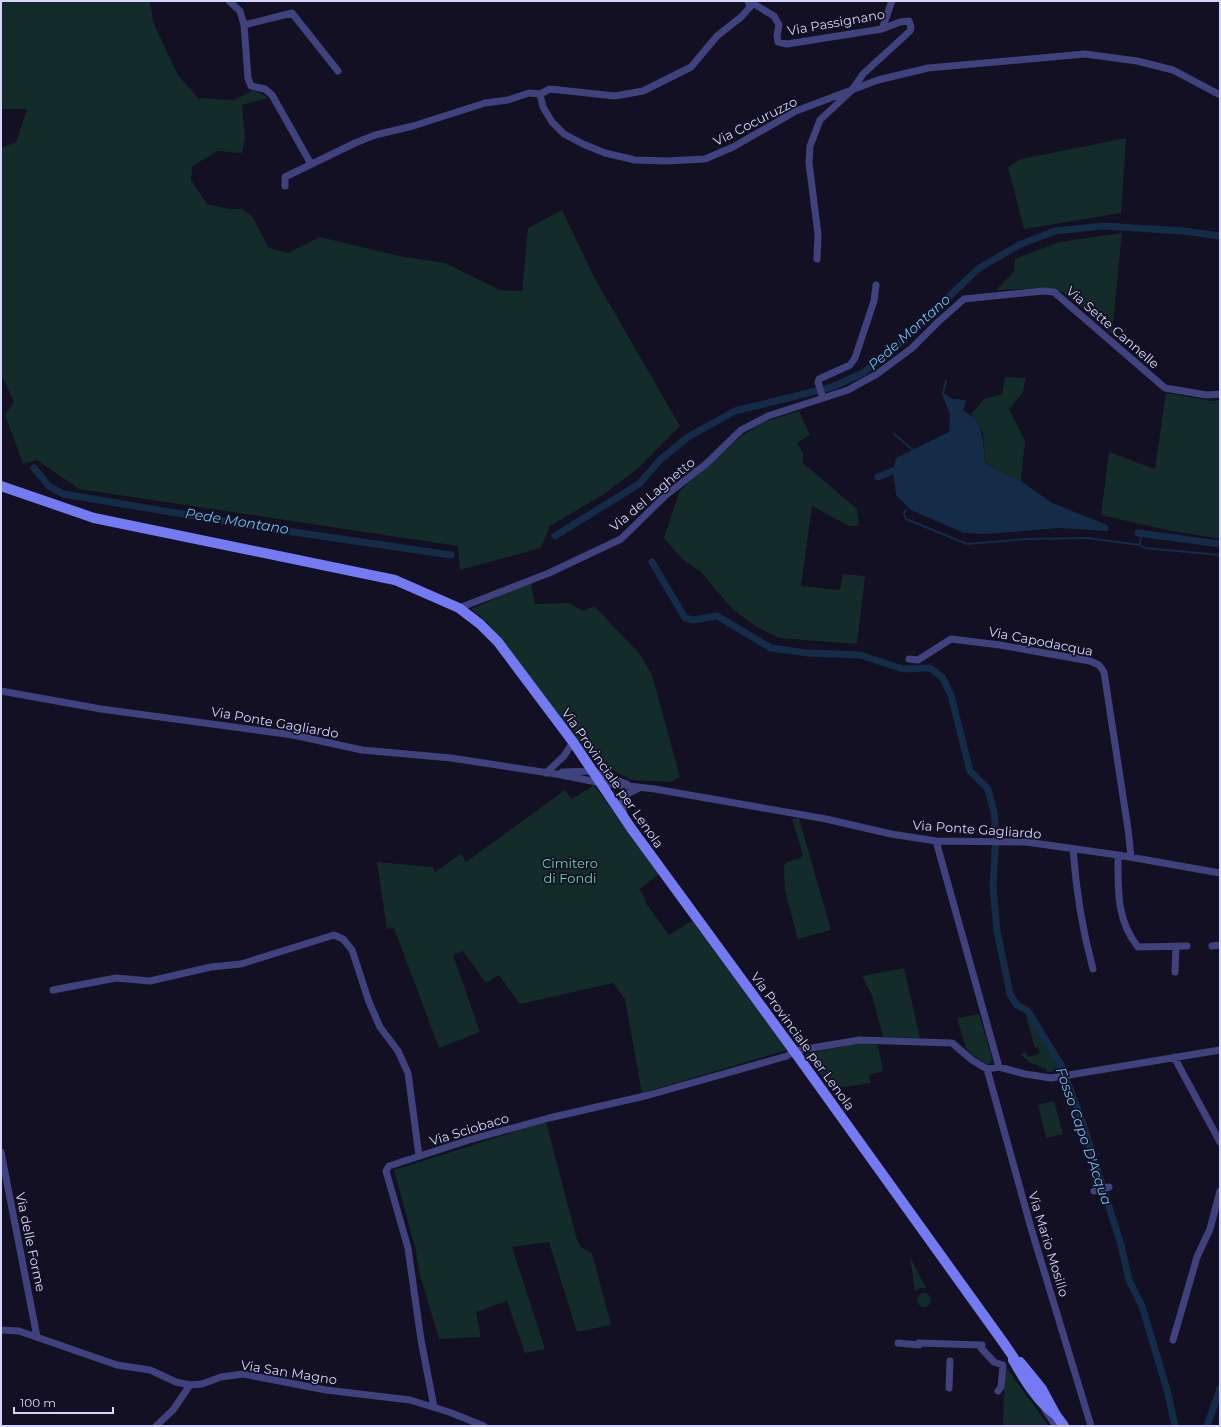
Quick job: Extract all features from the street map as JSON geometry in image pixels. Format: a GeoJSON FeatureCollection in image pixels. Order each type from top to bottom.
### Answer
{"type":"FeatureCollection","features":[{"type":"Feature","properties":{"kind":"main road","name":"Via Provinciale per Lenola"},"geometry":{"type":"LineString","coordinates":[[1,486],[94,518],[395,580],[459,608],[480,624],[498,642],[573,742],[624,816],[1014,1358],[1020,1372],[1046,1408],[1056,1415]]}},
{"type":"Feature","properties":{"kind":"main road","name":"Via Provinciale per Lenola"},"geometry":{"type":"LineString","coordinates":[[1014,1358],[1017,1358],[1042,1389],[1056,1415],[1064,1426]]}},
{"type":"Feature","properties":{"kind":"street"},"geometry":{"type":"LineString","coordinates":[[229,1],[240,11],[244,25],[248,78],[251,86],[265,89],[272,95],[311,164]]}},
{"type":"Feature","properties":{"kind":"street"},"geometry":{"type":"LineString","coordinates":[[285,186],[285,177],[355,143],[375,135],[413,126],[485,103],[508,100],[529,93],[540,94],[550,89],[615,96],[643,91],[691,67],[717,36],[741,17],[750,7],[748,1]]}},
{"type":"Feature","properties":{"kind":"street","name":"Via Passignano"},"geometry":{"type":"LineString","coordinates":[[748,1],[774,16],[779,25],[777,35],[778,42],[787,44],[882,29],[900,22],[909,21],[911,26],[910,31],[863,74],[852,90]]}},
{"type":"Feature","properties":{"kind":"street"},"geometry":{"type":"LineString","coordinates":[[882,29],[892,1]]}},
{"type":"Feature","properties":{"kind":"street"},"geometry":{"type":"LineString","coordinates":[[244,25],[292,13],[338,71]]}},
{"type":"Feature","properties":{"kind":"street","name":"Via Cocuruzzo"},"geometry":{"type":"LineString","coordinates":[[540,94],[543,107],[552,122],[564,134],[605,153],[635,160],[667,161],[705,159],[733,147],[796,112],[878,80],[928,68],[1085,54],[1137,62],[1173,70],[1220,95]]}},
{"type":"Feature","properties":{"kind":"street"},"geometry":{"type":"LineString","coordinates":[[817,260],[818,234],[809,164],[810,146],[820,120],[852,90]]}},
{"type":"Feature","properties":{"kind":"street"},"geometry":{"type":"LineString","coordinates":[[824,396],[818,382],[819,379],[850,365],[855,358],[874,301],[876,284]]}},
{"type":"Feature","properties":{"kind":"street","name":"Via Sette Cannelle"},"geometry":{"type":"LineString","coordinates":[[824,396],[848,390],[877,374],[912,348],[964,300],[1043,291],[1054,292],[1165,388],[1207,395],[1220,394]]}},
{"type":"Feature","properties":{"kind":"street","name":"Via del Laghetto"},"geometry":{"type":"LineString","coordinates":[[459,608],[549,573],[621,539],[666,495],[706,464],[740,430],[768,416],[824,396]]}},
{"type":"Feature","properties":{"kind":"street","name":"Via Capodacqua"},"geometry":{"type":"LineString","coordinates":[[909,659],[918,660],[951,639],[1090,661],[1099,665],[1104,672],[1128,828],[1131,857]]}},
{"type":"Feature","properties":{"kind":"street","name":"Via Ponte Gagliardo"},"geometry":{"type":"LineString","coordinates":[[1,691],[102,709],[293,735],[362,750],[451,758],[546,773],[826,819],[891,834],[936,841],[1000,841],[1073,849],[1131,857],[1220,873]]}},
{"type":"Feature","properties":{"kind":"street"},"geometry":{"type":"LineString","coordinates":[[546,773],[564,756],[573,742]]}},
{"type":"Feature","properties":{"kind":"street","name":"Via Ponte Gagliardo"},"geometry":{"type":"LineString","coordinates":[[546,773],[593,771],[639,788]]}},
{"type":"Feature","properties":{"kind":"street"},"geometry":{"type":"LineString","coordinates":[[624,816],[622,802],[627,794],[639,788]]}},
{"type":"Feature","properties":{"kind":"street"},"geometry":{"type":"LineString","coordinates":[[936,841],[999,1067]]}},
{"type":"Feature","properties":{"kind":"street"},"geometry":{"type":"LineString","coordinates":[[1073,849],[1077,898],[1085,940],[1093,969]]}},
{"type":"Feature","properties":{"kind":"street"},"geometry":{"type":"LineString","coordinates":[[1118,855],[1119,908],[1129,936],[1138,947],[1187,946]]}},
{"type":"Feature","properties":{"kind":"street"},"geometry":{"type":"LineString","coordinates":[[53,990],[116,978],[150,982],[211,967],[241,964],[328,936],[334,935],[343,939],[352,950],[369,1002],[380,1027],[398,1051],[408,1073],[419,1156]]}},
{"type":"Feature","properties":{"kind":"street"},"geometry":{"type":"LineString","coordinates":[[1212,946],[1220,945]]}},
{"type":"Feature","properties":{"kind":"street"},"geometry":{"type":"LineString","coordinates":[[1175,972],[1176,947]]}},
{"type":"Feature","properties":{"kind":"street","name":"Via Sciobaco"},"geometry":{"type":"LineString","coordinates":[[434,1407],[408,1248],[386,1171],[389,1166],[469,1140],[549,1118],[685,1085],[787,1056],[794,1051],[859,1040],[952,1043],[972,1060],[987,1069]]}},
{"type":"Feature","properties":{"kind":"street"},"geometry":{"type":"LineString","coordinates":[[987,1069],[999,1067],[1024,1074],[1051,1078],[1220,1050]]}},
{"type":"Feature","properties":{"kind":"street"},"geometry":{"type":"LineString","coordinates":[[1174,1057],[1220,1142]]}},
{"type":"Feature","properties":{"kind":"street","name":"Via Mario Mosillo"},"geometry":{"type":"LineString","coordinates":[[987,1069],[1031,1228],[1091,1426]]}},
{"type":"Feature","properties":{"kind":"street","name":"Via delle Forme"},"geometry":{"type":"LineString","coordinates":[[1,1152],[37,1337]]}},
{"type":"Feature","properties":{"kind":"street"},"geometry":{"type":"LineString","coordinates":[[1094,1191],[1109,1187]]}},
{"type":"Feature","properties":{"kind":"street"},"geometry":{"type":"LineString","coordinates":[[1173,1340],[1197,1258],[1210,1229],[1220,1191]]}},
{"type":"Feature","properties":{"kind":"street","name":"Via San Magno"},"geometry":{"type":"LineString","coordinates":[[1,1330],[19,1331],[117,1365],[150,1370],[176,1382],[190,1385],[202,1384],[221,1377],[243,1374],[326,1390],[410,1400],[434,1407],[484,1426]]}},
{"type":"Feature","properties":{"kind":"street"},"geometry":{"type":"LineString","coordinates":[[898,1343],[951,1348],[982,1348]]}},
{"type":"Feature","properties":{"kind":"street"},"geometry":{"type":"LineString","coordinates":[[919,1345],[919,1343],[982,1345],[982,1348],[994,1362],[1003,1365],[1001,1387],[998,1391]]}},
{"type":"Feature","properties":{"kind":"street"},"geometry":{"type":"LineString","coordinates":[[949,1388],[950,1361]]}},
{"type":"Feature","properties":{"kind":"street"},"geometry":{"type":"LineString","coordinates":[[1020,1372],[1028,1388],[1056,1426]]}},
{"type":"Feature","properties":{"kind":"street"},"geometry":{"type":"LineString","coordinates":[[156,1426],[173,1410],[190,1385]]}},
{"type":"Feature","properties":{"kind":"green space"},"geometry":{"type":"Polygon","coordinates":[[[1,1],[150,1],[153,22],[178,75],[198,98],[234,100],[254,90],[268,98],[242,105],[245,139],[242,153],[218,151],[192,166],[191,180],[207,204],[229,209],[242,209],[252,216],[269,248],[288,253],[320,237],[399,256],[445,263],[500,290],[522,291],[528,228],[562,210],[595,279],[680,426],[639,467],[606,493],[550,526],[541,548],[460,570],[458,546],[79,489],[37,460],[23,464],[5,415],[14,402],[1,374],[1,148],[16,142],[27,109],[1,109],[1,1]]]}},
{"type":"Feature","properties":{"kind":"green space"},"geometry":{"type":"Polygon","coordinates":[[[1126,138],[1121,213],[1024,229],[1008,167],[1021,159],[1126,138]]]}},
{"type":"Feature","properties":{"kind":"green space"},"geometry":{"type":"Polygon","coordinates":[[[1122,233],[1112,334],[1063,292],[1045,288],[996,290],[1014,272],[1015,259],[1059,242],[1122,233]]]}},
{"type":"Feature","properties":{"kind":"green space"},"geometry":{"type":"Polygon","coordinates":[[[1005,377],[1026,378],[1023,392],[1009,409],[1025,441],[1021,481],[995,469],[985,461],[983,433],[971,414],[984,399],[1002,394],[1005,377]]]}},
{"type":"Feature","properties":{"kind":"green space"},"geometry":{"type":"Polygon","coordinates":[[[1166,393],[1213,401],[1220,400],[1220,539],[1167,530],[1101,515],[1109,452],[1155,469],[1166,393]]]}},
{"type":"Feature","properties":{"kind":"green space"},"geometry":{"type":"Polygon","coordinates":[[[799,411],[810,435],[797,443],[803,453],[803,463],[857,509],[859,526],[849,526],[812,506],[801,586],[840,590],[843,574],[865,576],[857,644],[779,638],[755,626],[732,609],[701,572],[682,559],[664,538],[680,490],[743,435],[764,422],[799,411]]]}},
{"type":"Feature","properties":{"kind":"green space"},"geometry":{"type":"Polygon","coordinates":[[[531,583],[535,604],[569,603],[583,611],[594,606],[640,654],[652,675],[680,777],[671,782],[632,780],[605,767],[583,750],[488,623],[471,609],[531,583]]]}},
{"type":"Feature","properties":{"kind":"green space","name":"Cimitero di Fondi"},"geometry":{"type":"Polygon","coordinates":[[[594,785],[659,874],[639,889],[646,900],[645,902],[669,935],[692,921],[787,1050],[642,1093],[625,999],[613,983],[520,1004],[499,975],[486,983],[463,951],[453,955],[480,1032],[439,1048],[394,928],[387,929],[377,862],[433,867],[435,872],[461,854],[466,862],[565,790],[572,799],[594,785]]]}},
{"type":"Feature","properties":{"kind":"green space"},"geometry":{"type":"Polygon","coordinates":[[[799,818],[831,930],[798,939],[785,891],[784,866],[787,862],[800,858],[803,855],[792,819],[799,818]]]}},
{"type":"Feature","properties":{"kind":"green space"},"geometry":{"type":"Polygon","coordinates":[[[904,968],[920,1038],[883,1037],[872,995],[862,976],[904,968]]]}},
{"type":"Feature","properties":{"kind":"green space"},"geometry":{"type":"Polygon","coordinates":[[[979,1014],[991,1054],[992,1061],[988,1065],[972,1055],[966,1048],[957,1018],[979,1014]]]}},
{"type":"Feature","properties":{"kind":"green space"},"geometry":{"type":"Polygon","coordinates":[[[1029,1016],[1061,1070],[1047,1072],[1046,1069],[1029,1062],[1021,1055],[1025,1052],[1029,1057],[1040,1053],[1038,1047],[1035,1048],[1026,1017],[1029,1016]]]}},
{"type":"Feature","properties":{"kind":"green space"},"geometry":{"type":"Polygon","coordinates":[[[859,1043],[878,1045],[883,1071],[869,1075],[871,1083],[831,1089],[805,1054],[859,1043]]]}},
{"type":"Feature","properties":{"kind":"green space"},"geometry":{"type":"Polygon","coordinates":[[[1054,1101],[1063,1134],[1046,1138],[1038,1105],[1054,1101]]]}},
{"type":"Feature","properties":{"kind":"green space"},"geometry":{"type":"Polygon","coordinates":[[[546,1122],[577,1240],[582,1248],[592,1253],[611,1325],[577,1332],[549,1242],[512,1247],[545,1349],[525,1353],[507,1301],[476,1312],[481,1337],[439,1339],[419,1272],[416,1251],[394,1170],[546,1122]]]}},
{"type":"Feature","properties":{"kind":"green space"},"geometry":{"type":"Polygon","coordinates":[[[910,1257],[926,1288],[920,1288],[915,1291],[910,1257]]]}},
{"type":"Feature","properties":{"kind":"green space"},"geometry":{"type":"Polygon","coordinates":[[[921,1293],[927,1293],[931,1297],[931,1303],[927,1307],[921,1307],[917,1303],[917,1297],[921,1293]]]}},
{"type":"Feature","properties":{"kind":"green space"},"geometry":{"type":"Polygon","coordinates":[[[1005,1366],[1049,1426],[1003,1426],[1005,1366]]]}},
{"type":"Feature","properties":{"kind":"water"},"geometry":{"type":"Polygon","coordinates":[[[944,393],[952,399],[966,400],[963,411],[970,415],[979,425],[983,439],[985,462],[995,469],[1021,481],[1052,503],[1107,525],[1109,529],[1107,531],[1059,528],[987,534],[964,533],[911,510],[896,495],[893,471],[896,458],[949,432],[950,414],[942,394],[944,393]]]}},
{"type":"Feature","properties":{"kind":"waterway","name":"Pede Montano"},"geometry":{"type":"LineString","coordinates":[[555,536],[639,484],[660,460],[688,437],[735,411],[832,387],[863,373],[897,346],[979,268],[1021,244],[1055,231],[1104,226],[1183,231],[1220,236]]}},
{"type":"Feature","properties":{"kind":"waterway"},"geometry":{"type":"LineString","coordinates":[[943,394],[946,381]]}},
{"type":"Feature","properties":{"kind":"waterway"},"geometry":{"type":"LineString","coordinates":[[894,434],[913,450]]}},
{"type":"Feature","properties":{"kind":"waterway","name":"Pede Montano"},"geometry":{"type":"LineString","coordinates":[[34,468],[49,486],[63,494],[266,528],[451,555]]}},
{"type":"Feature","properties":{"kind":"waterway"},"geometry":{"type":"LineString","coordinates":[[878,477],[893,471]]}},
{"type":"Feature","properties":{"kind":"waterway"},"geometry":{"type":"LineString","coordinates":[[906,510],[904,514],[906,519],[967,544],[1026,539],[1087,538],[1140,545]]}},
{"type":"Feature","properties":{"kind":"waterway"},"geometry":{"type":"LineString","coordinates":[[1138,533],[1220,544]]}},
{"type":"Feature","properties":{"kind":"waterway"},"geometry":{"type":"LineString","coordinates":[[1141,534],[1140,545],[1145,548],[1220,555]]}},
{"type":"Feature","properties":{"kind":"waterway","name":"Fosso Capo D'Acqua"},"geometry":{"type":"LineString","coordinates":[[652,562],[685,618],[693,620],[717,616],[771,648],[807,653],[860,655],[903,669],[930,668],[942,677],[951,695],[970,771],[988,789],[994,812],[996,834],[993,887],[997,931],[1010,994],[1017,1005],[1028,1011],[1061,1065],[1084,1127],[1121,1245],[1129,1280],[1142,1306],[1167,1390],[1175,1426]]}},
{"type":"Feature","properties":{"kind":"waterway"},"geometry":{"type":"LineString","coordinates":[[1207,1426],[1220,1389]]}}]}
